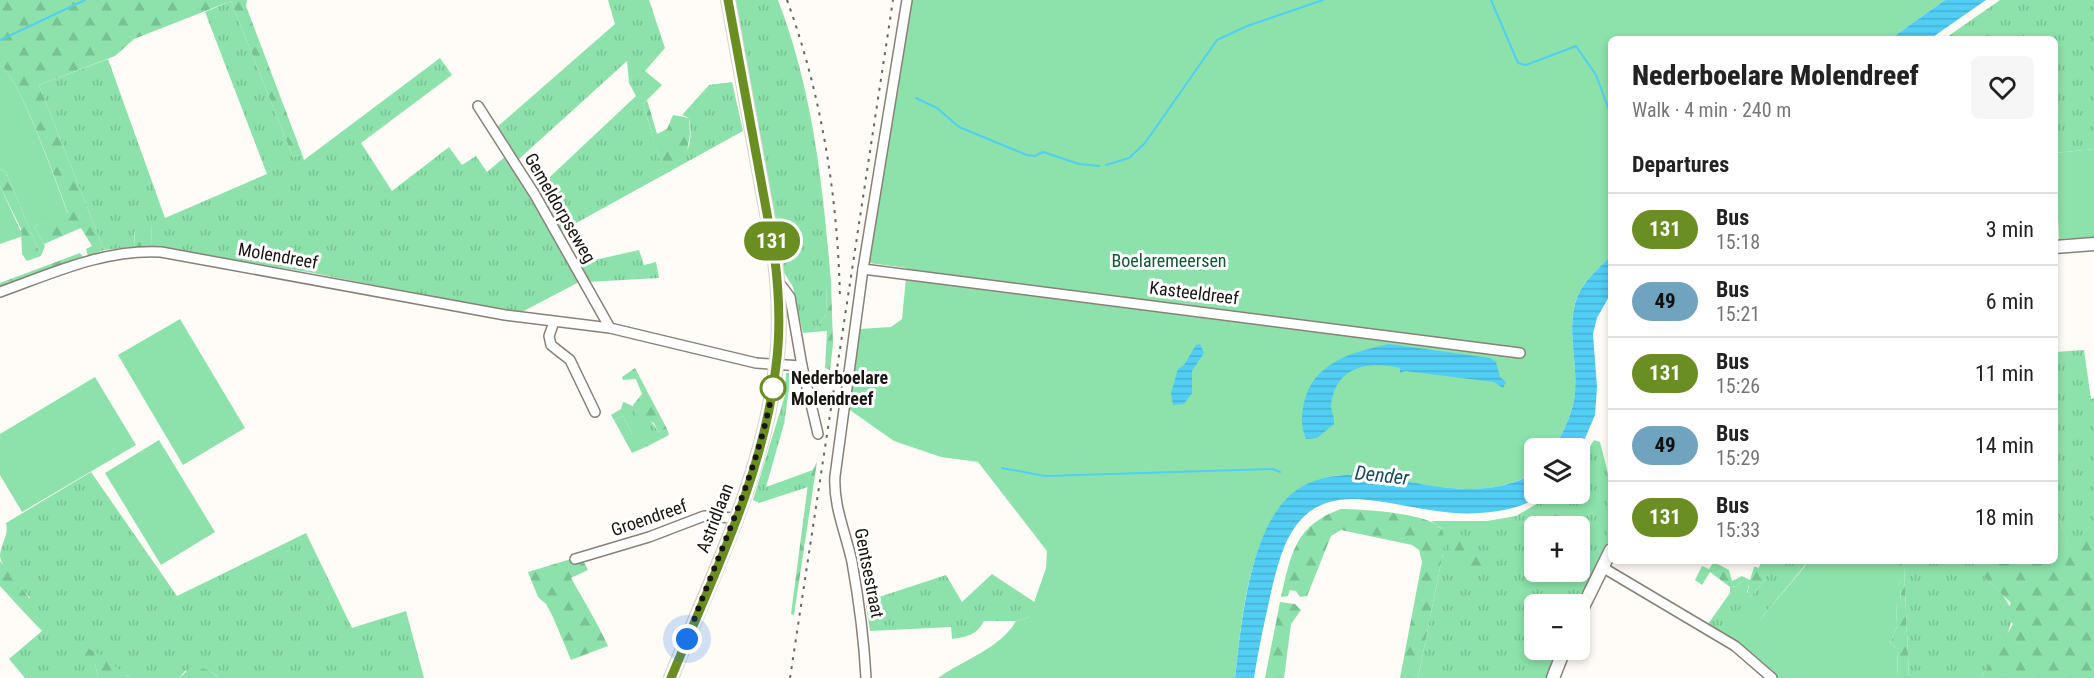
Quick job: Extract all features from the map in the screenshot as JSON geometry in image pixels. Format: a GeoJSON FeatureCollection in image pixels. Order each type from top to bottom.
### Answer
{"type":"FeatureCollection","features":[{"type":"Feature","properties":{"kind":"main road","name":"Astridlaan"},"geometry":{"type":"LineString","coordinates":[[671,678],[735,518],[765,429],[777,366],[778,281],[728,0]]}},
{"type":"Feature","properties":{"kind":"street"},"geometry":{"type":"LineString","coordinates":[[863,269],[907,0]]}},
{"type":"Feature","properties":{"kind":"street","name":"Gemeldorpseweg"},"geometry":{"type":"LineString","coordinates":[[478,106],[535,195],[610,328]]}},
{"type":"Feature","properties":{"kind":"street"},"geometry":{"type":"LineString","coordinates":[[2058,247],[2094,244]]}},
{"type":"Feature","properties":{"kind":"street","name":"Molendreef"},"geometry":{"type":"LineString","coordinates":[[0,292],[103,256],[134,250],[161,252],[489,312],[610,328],[777,366]]}},
{"type":"Feature","properties":{"kind":"street","name":"Kasteeldreef"},"geometry":{"type":"LineString","coordinates":[[863,269],[1520,353]]}},
{"type":"Feature","properties":{"kind":"street","name":"Gentsestraat"},"geometry":{"type":"LineString","coordinates":[[863,269],[834,491],[852,561],[863,628],[867,678]]}},
{"type":"Feature","properties":{"kind":"street","name":"Astridlaan"},"geometry":{"type":"LineString","coordinates":[[778,281],[790,297],[802,366],[819,434]]}},
{"type":"Feature","properties":{"kind":"street"},"geometry":{"type":"LineString","coordinates":[[554,322],[549,336],[551,345],[570,360],[595,412]]}},
{"type":"Feature","properties":{"kind":"street"},"geometry":{"type":"LineString","coordinates":[[777,366],[802,366]]}},
{"type":"Feature","properties":{"kind":"street","name":"Groendreef"},"geometry":{"type":"LineString","coordinates":[[575,559],[649,537],[704,516],[735,518]]}},
{"type":"Feature","properties":{"kind":"street"},"geometry":{"type":"LineString","coordinates":[[1589,594],[1608,556]]}},
{"type":"Feature","properties":{"kind":"street"},"geometry":{"type":"LineString","coordinates":[[1602,567],[1735,646],[1772,678]]}},
{"type":"Feature","properties":{"kind":"street"},"geometry":{"type":"LineString","coordinates":[[1553,678],[1560,660]]}},
{"type":"Feature","properties":{"kind":"green space"},"geometry":{"type":"Polygon","coordinates":[[[0,0],[247,0],[246,6],[302,154],[293,157],[231,1],[134,39],[115,56],[39,85],[104,250],[88,256],[86,249],[92,246],[81,228],[44,244],[34,226],[68,213],[27,109],[8,73],[0,65],[0,0]]]}},
{"type":"Feature","properties":{"kind":"green space"},"geometry":{"type":"Polygon","coordinates":[[[608,0],[649,0],[665,48],[645,71],[662,85],[643,104],[664,173],[672,168],[687,151],[690,136],[689,118],[682,115],[709,85],[732,82],[743,131],[560,232],[536,190],[636,96],[629,83],[627,61],[518,160],[496,128],[615,24],[608,0]]]}},
{"type":"Feature","properties":{"kind":"green space"},"geometry":{"type":"Polygon","coordinates":[[[735,0],[778,0],[800,69],[815,139],[831,282],[827,282],[826,314],[814,332],[803,333],[793,287],[783,271],[735,0]]]}},
{"type":"Feature","properties":{"kind":"green space","name":"Boelaremeersen"},"geometry":{"type":"Polygon","coordinates":[[[912,0],[1945,0],[1894,36],[1608,36],[1608,259],[1586,281],[1575,303],[1572,328],[1575,392],[1568,422],[1559,438],[1524,438],[1524,478],[1491,488],[1445,488],[1382,477],[1338,475],[1302,488],[1281,507],[1266,531],[1255,560],[1247,590],[1235,678],[938,678],[1001,639],[1016,621],[1029,617],[1046,568],[1047,551],[978,462],[941,457],[894,441],[847,408],[859,329],[891,327],[902,319],[907,268],[869,263],[894,97],[912,0]]]}},
{"type":"Feature","properties":{"kind":"green space"},"geometry":{"type":"Polygon","coordinates":[[[2000,0],[2094,0],[2094,149],[2058,153],[2058,36],[1948,36],[2000,0]]]}},
{"type":"Feature","properties":{"kind":"green space"},"geometry":{"type":"Polygon","coordinates":[[[231,1],[293,157],[302,154],[304,160],[440,58],[452,75],[361,143],[392,191],[449,147],[462,165],[476,156],[487,172],[507,155],[581,281],[518,314],[313,273],[152,247],[151,224],[134,232],[135,247],[104,250],[39,85],[108,59],[165,218],[267,174],[205,12],[231,1]]]}},
{"type":"Feature","properties":{"kind":"green space"},"geometry":{"type":"Polygon","coordinates":[[[0,65],[8,73],[27,109],[68,214],[34,226],[45,246],[41,256],[6,172],[0,169],[0,65]]]}},
{"type":"Feature","properties":{"kind":"green space"},"geometry":{"type":"Polygon","coordinates":[[[647,100],[657,134],[667,129],[673,115],[689,118],[690,134],[686,158],[664,174],[643,104],[647,100]]]}},
{"type":"Feature","properties":{"kind":"green space"},"geometry":{"type":"Polygon","coordinates":[[[2094,149],[2094,237],[2059,239],[2058,153],[2094,149]]]}},
{"type":"Feature","properties":{"kind":"green space"},"geometry":{"type":"Polygon","coordinates":[[[0,169],[6,172],[41,256],[27,261],[22,254],[21,229],[0,186],[0,169]]]}},
{"type":"Feature","properties":{"kind":"green space"},"geometry":{"type":"Polygon","coordinates":[[[0,186],[23,236],[0,244],[0,186]]]}},
{"type":"Feature","properties":{"kind":"green space"},"geometry":{"type":"Polygon","coordinates":[[[134,222],[151,224],[152,247],[135,247],[134,222]]]}},
{"type":"Feature","properties":{"kind":"green space"},"geometry":{"type":"Polygon","coordinates":[[[639,250],[644,265],[656,262],[659,278],[588,282],[577,264],[639,250]]]}},
{"type":"Feature","properties":{"kind":"green space"},"geometry":{"type":"Polygon","coordinates":[[[80,253],[84,258],[0,289],[0,283],[80,253]]]}},
{"type":"Feature","properties":{"kind":"green space"},"geometry":{"type":"Polygon","coordinates":[[[827,282],[831,282],[833,344],[830,370],[825,368],[827,331],[814,332],[826,314],[827,282]]]}},
{"type":"Feature","properties":{"kind":"green space"},"geometry":{"type":"Polygon","coordinates":[[[180,319],[245,428],[183,465],[118,355],[180,319]]]}},
{"type":"Feature","properties":{"kind":"green space"},"geometry":{"type":"Polygon","coordinates":[[[2084,350],[2091,399],[2094,398],[2094,521],[2070,550],[2058,516],[2058,352],[2084,350]]]}},
{"type":"Feature","properties":{"kind":"green space"},"geometry":{"type":"Polygon","coordinates":[[[635,368],[667,429],[658,432],[654,423],[636,415],[633,405],[642,394],[636,379],[623,380],[622,377],[635,368]]]}},
{"type":"Feature","properties":{"kind":"green space"},"geometry":{"type":"Polygon","coordinates":[[[786,373],[796,373],[790,382],[784,424],[766,487],[813,470],[808,487],[759,503],[753,500],[785,395],[786,373]]]}},
{"type":"Feature","properties":{"kind":"green space"},"geometry":{"type":"Polygon","coordinates":[[[95,377],[136,445],[22,512],[0,475],[0,434],[95,377]]]}},
{"type":"Feature","properties":{"kind":"green space"},"geometry":{"type":"Polygon","coordinates":[[[623,402],[643,414],[658,432],[667,429],[669,435],[648,446],[643,436],[632,434],[623,416],[614,420],[611,415],[621,409],[623,402]]]}},
{"type":"Feature","properties":{"kind":"green space"},"geometry":{"type":"Polygon","coordinates":[[[623,416],[632,434],[638,433],[644,436],[648,446],[632,453],[614,420],[623,416]]]}},
{"type":"Feature","properties":{"kind":"green space"},"geometry":{"type":"Polygon","coordinates":[[[159,440],[215,532],[161,565],[105,473],[159,440]]]}},
{"type":"Feature","properties":{"kind":"green space"},"geometry":{"type":"Polygon","coordinates":[[[1594,440],[1600,442],[1608,473],[1608,543],[1590,580],[1590,516],[1524,516],[1524,582],[1589,582],[1583,594],[1524,594],[1524,660],[1554,660],[1547,678],[1418,678],[1443,553],[1441,528],[1431,521],[1487,521],[1516,516],[1537,504],[1590,504],[1590,447],[1594,440]]]}},
{"type":"Feature","properties":{"kind":"green space"},"geometry":{"type":"Polygon","coordinates":[[[817,462],[794,615],[791,614],[809,476],[817,462]]]}},
{"type":"Feature","properties":{"kind":"green space"},"geometry":{"type":"Polygon","coordinates":[[[91,472],[177,596],[306,533],[352,628],[406,611],[424,678],[220,678],[208,670],[185,671],[179,678],[130,678],[117,669],[95,664],[98,678],[25,678],[9,659],[42,631],[20,608],[30,598],[7,572],[1,560],[6,523],[91,472]]]}},
{"type":"Feature","properties":{"kind":"green space"},"geometry":{"type":"Polygon","coordinates":[[[1341,509],[1411,516],[1436,524],[1442,530],[1443,553],[1418,678],[1400,678],[1422,562],[1419,550],[1412,545],[1341,530],[1331,536],[1307,596],[1300,597],[1296,591],[1290,590],[1288,596],[1281,597],[1292,554],[1304,533],[1314,523],[1341,509]]]}},
{"type":"Feature","properties":{"kind":"green space"},"geometry":{"type":"Polygon","coordinates":[[[2058,516],[2070,549],[2094,521],[2094,678],[1981,678],[2013,624],[2004,616],[2011,603],[1980,573],[1978,564],[2058,564],[2058,516]]]}},
{"type":"Feature","properties":{"kind":"green space"},"geometry":{"type":"Polygon","coordinates":[[[1457,533],[1474,544],[1482,556],[1483,563],[1479,576],[1466,572],[1457,564],[1448,539],[1457,533]]]}},
{"type":"Feature","properties":{"kind":"green space"},"geometry":{"type":"Polygon","coordinates":[[[581,556],[588,570],[571,578],[608,646],[571,660],[553,617],[546,604],[538,597],[528,572],[581,556]]]}},
{"type":"Feature","properties":{"kind":"green space"},"geometry":{"type":"Polygon","coordinates":[[[0,561],[30,599],[20,608],[0,586],[0,561]]]}},
{"type":"Feature","properties":{"kind":"green space"},"geometry":{"type":"Polygon","coordinates":[[[1713,564],[1718,564],[1729,570],[1732,581],[1742,576],[1750,580],[1754,567],[1757,567],[1765,580],[1750,597],[1747,595],[1749,585],[1740,582],[1738,586],[1730,587],[1710,572],[1702,585],[1695,580],[1702,566],[1709,569],[1713,564]]]}},
{"type":"Feature","properties":{"kind":"green space"},"geometry":{"type":"Polygon","coordinates":[[[1760,564],[1806,564],[1759,621],[1721,633],[1708,624],[1730,593],[1730,587],[1738,586],[1740,582],[1749,584],[1747,592],[1750,597],[1765,580],[1757,571],[1760,564]]]}},
{"type":"Feature","properties":{"kind":"green space"},"geometry":{"type":"Polygon","coordinates":[[[1898,564],[1978,564],[1988,581],[1999,591],[2011,613],[2011,624],[2002,645],[1981,678],[1909,678],[1904,568],[1898,567],[1898,564]]]}},
{"type":"Feature","properties":{"kind":"green space"},"geometry":{"type":"Polygon","coordinates":[[[1898,564],[1901,601],[1896,602],[1897,626],[1890,643],[1898,649],[1897,678],[1777,678],[1721,633],[1741,607],[1759,621],[1806,565],[1898,564]]]}},
{"type":"Feature","properties":{"kind":"green space"},"geometry":{"type":"Polygon","coordinates":[[[1898,567],[1904,567],[1909,678],[1897,678],[1898,649],[1890,643],[1897,626],[1896,601],[1901,600],[1898,567]]]}},
{"type":"Feature","properties":{"kind":"green space"},"geometry":{"type":"Polygon","coordinates":[[[992,574],[1036,603],[1029,617],[1016,621],[984,621],[971,634],[952,639],[951,627],[870,631],[865,599],[876,598],[946,575],[962,602],[992,574]]]}},
{"type":"Feature","properties":{"kind":"green space"},"geometry":{"type":"Polygon","coordinates":[[[1280,602],[1295,604],[1301,610],[1291,624],[1284,678],[1265,678],[1280,602]]]}},
{"type":"Feature","properties":{"kind":"green space"},"geometry":{"type":"Polygon","coordinates":[[[78,643],[102,656],[130,678],[98,678],[95,664],[73,652],[74,645],[78,643]]]}},
{"type":"Feature","properties":{"kind":"green space"},"geometry":{"type":"Polygon","coordinates":[[[192,666],[208,670],[220,678],[179,678],[192,666]]]}},
{"type":"Feature","properties":{"kind":"water"},"geometry":{"type":"Polygon","coordinates":[[[1945,0],[1986,0],[1934,36],[1894,36],[1945,0]]]}},
{"type":"Feature","properties":{"kind":"water"},"geometry":{"type":"Polygon","coordinates":[[[1608,259],[1608,298],[1597,318],[1593,334],[1597,387],[1595,415],[1585,438],[1559,438],[1568,422],[1574,400],[1573,315],[1575,303],[1586,281],[1608,259]]]}},
{"type":"Feature","properties":{"kind":"water"},"geometry":{"type":"Polygon","coordinates":[[[1200,344],[1204,353],[1192,371],[1192,393],[1184,404],[1173,405],[1171,393],[1178,369],[1184,365],[1196,345],[1200,344]]]}},
{"type":"Feature","properties":{"kind":"water"},"geometry":{"type":"Polygon","coordinates":[[[1389,344],[1490,358],[1496,362],[1500,377],[1506,382],[1503,388],[1494,382],[1405,371],[1400,373],[1400,368],[1388,366],[1365,366],[1355,369],[1339,382],[1331,405],[1334,424],[1317,438],[1306,439],[1302,426],[1303,408],[1309,389],[1316,378],[1336,361],[1389,344]]]}},
{"type":"Feature","properties":{"kind":"water","name":"Dender"},"geometry":{"type":"Polygon","coordinates":[[[1345,475],[1384,477],[1426,485],[1474,489],[1504,485],[1524,478],[1525,504],[1494,512],[1447,512],[1356,499],[1335,501],[1318,507],[1304,516],[1285,544],[1279,561],[1254,678],[1235,678],[1246,599],[1261,542],[1272,518],[1288,498],[1307,484],[1319,479],[1345,475]]]}},
{"type":"Feature","properties":{"kind":"waterway"},"geometry":{"type":"LineString","coordinates":[[0,40],[85,0]]}},
{"type":"Feature","properties":{"kind":"waterway"},"geometry":{"type":"LineString","coordinates":[[1106,165],[1129,158],[1145,143],[1217,40],[1247,26],[1323,0]]}},
{"type":"Feature","properties":{"kind":"waterway"},"geometry":{"type":"LineString","coordinates":[[1491,0],[1518,63],[1526,65],[1576,46],[1596,75],[1608,107]]}},
{"type":"Feature","properties":{"kind":"waterway"},"geometry":{"type":"LineString","coordinates":[[916,98],[937,108],[959,127],[1027,155],[1035,156],[1043,152],[1079,164],[1099,166]]}},
{"type":"Feature","properties":{"kind":"waterway"},"geometry":{"type":"LineString","coordinates":[[1002,468],[1045,476],[1273,469],[1280,472]]}},
{"type":"Feature","properties":{"kind":"railway"},"geometry":{"type":"LineString","coordinates":[[787,0],[810,73],[826,148],[836,224],[840,300]]}},
{"type":"Feature","properties":{"kind":"railway"},"geometry":{"type":"LineString","coordinates":[[790,678],[893,0]]}},
{"type":"Feature","properties":{"kind":"bus line","name":"131"},"geometry":{"type":"LineString","coordinates":[[671,678],[753,469],[765,429],[777,366],[778,281],[772,237],[728,0]]}},
{"type":"Feature","properties":{"kind":"place","name":"Nederboelare Molendreef"},"geometry":{"type":"Point","coordinates":[773,388]}},
{"type":"Feature","properties":{"kind":"route"},"geometry":{"type":"LineString","coordinates":[[687,639],[753,469],[765,429],[774,382],[773,388]]}}]}
